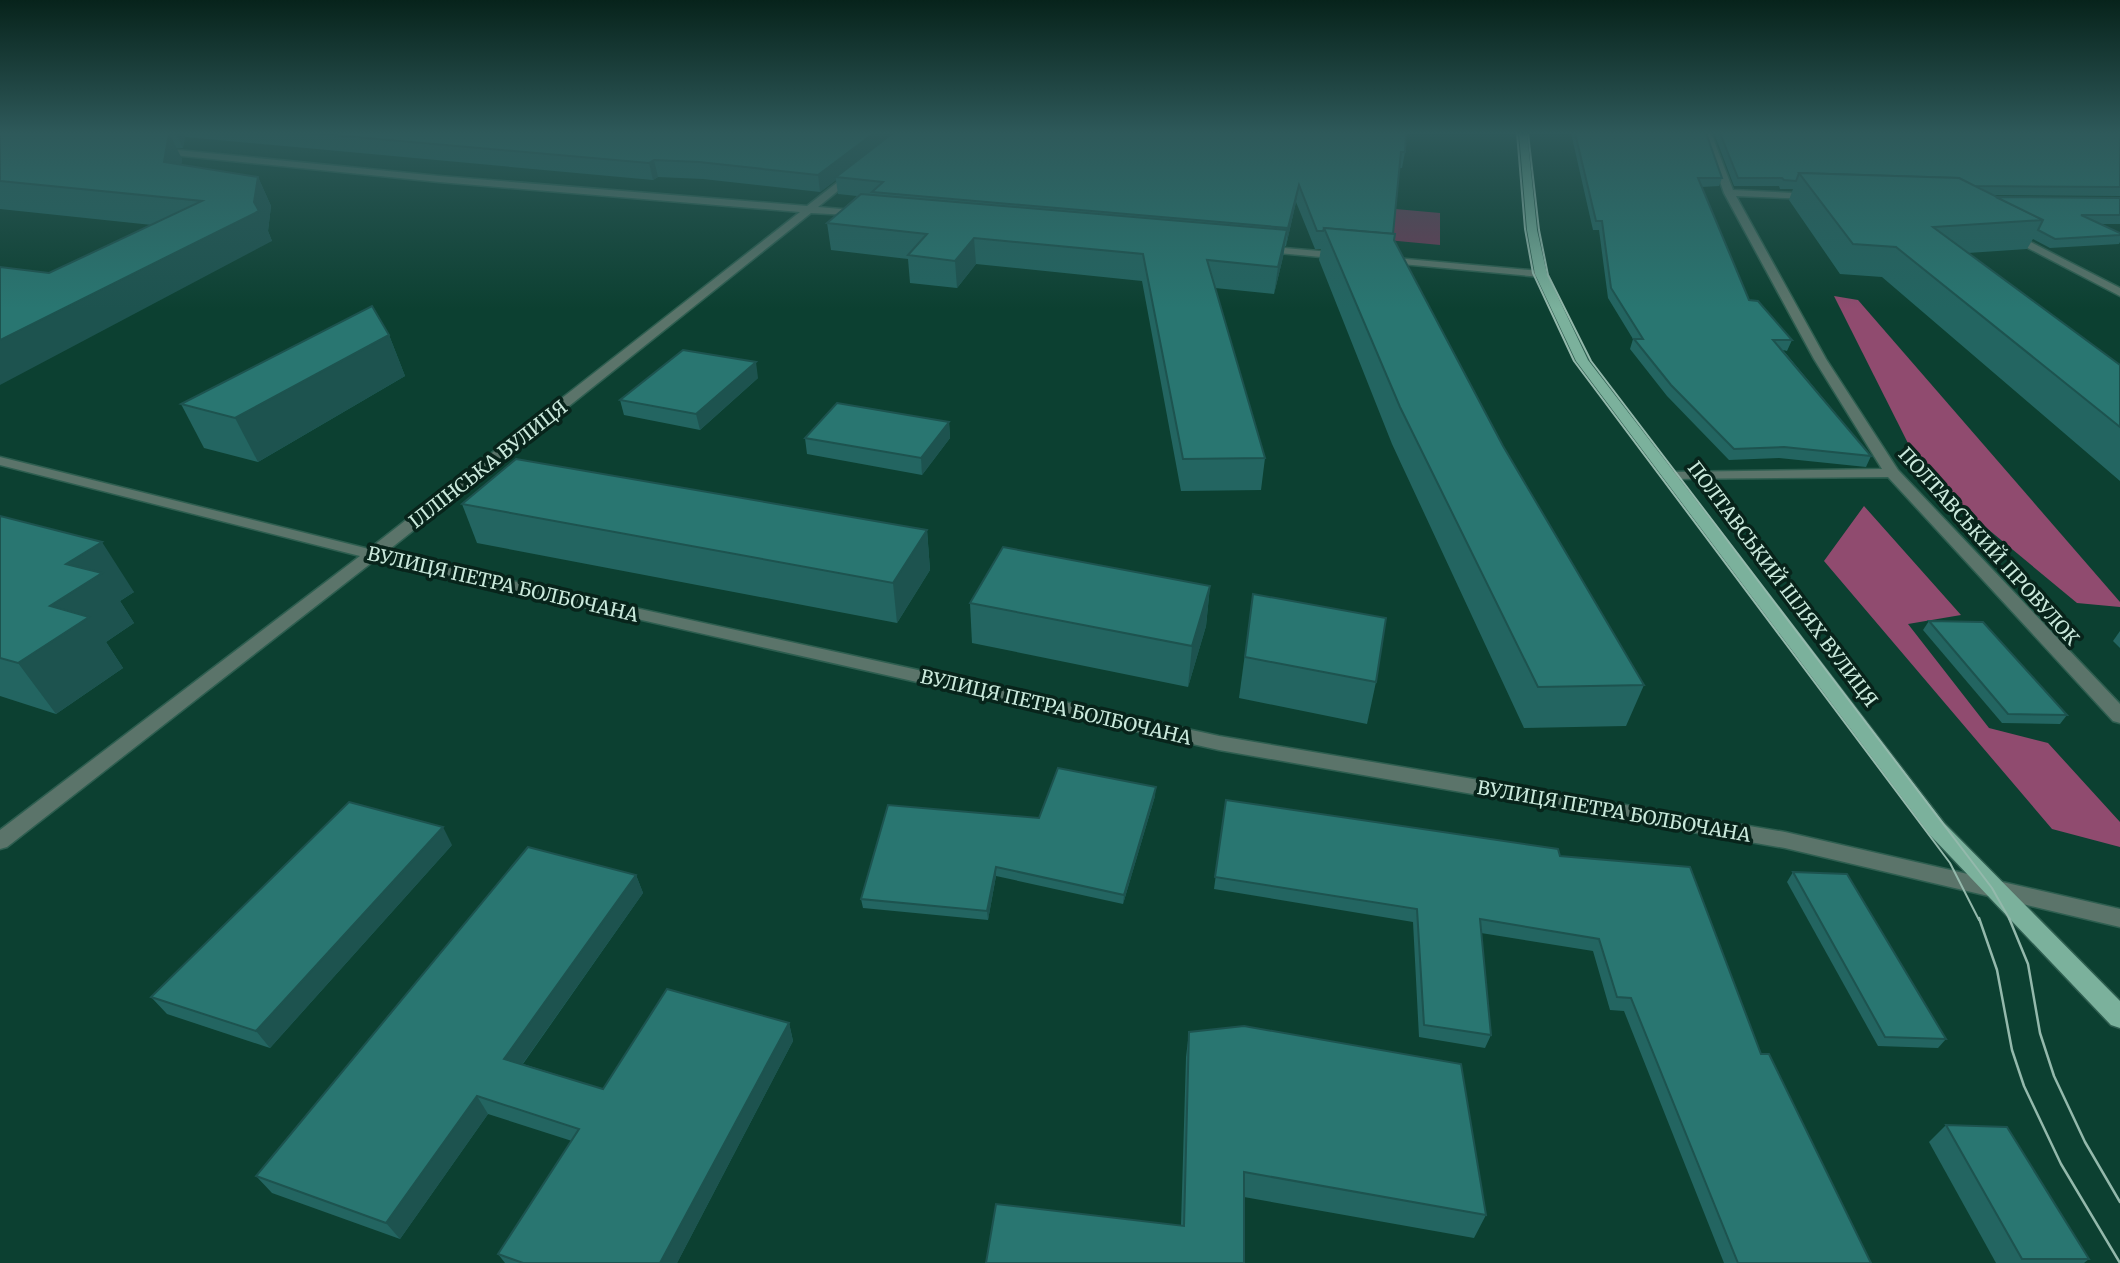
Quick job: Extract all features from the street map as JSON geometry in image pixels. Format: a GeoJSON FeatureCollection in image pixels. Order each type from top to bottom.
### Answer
{"type":"FeatureCollection","features":[{"type":"Feature","properties":{"kind":"main road","name":"ПОЛТАВСЬКИЙ ШЛЯХ ВУЛИЦЯ"},"geometry":{"type":"LineString","coordinates":[[1528,192],[1532,230],[1541,274],[1582,361],[1937,829],[1992,888],[2067,960],[2117,1019]]}},
{"type":"Feature","properties":{"kind":"street"},"geometry":{"type":"LineString","coordinates":[[599,192],[881,215]]}},
{"type":"Feature","properties":{"kind":"street","name":"ІЛЛІНСЬКА ВУЛИЦЯ"},"geometry":{"type":"LineString","coordinates":[[0,841],[373,555],[832,192]]}},
{"type":"Feature","properties":{"kind":"street"},"geometry":{"type":"LineString","coordinates":[[1729,193],[1824,196]]}},
{"type":"Feature","properties":{"kind":"street","name":"ПОЛТАВСЬКИЙ ПРОВУЛОК"},"geometry":{"type":"LineString","coordinates":[[1729,193],[1820,359],[1892,473],[2120,716]]}},
{"type":"Feature","properties":{"kind":"street"},"geometry":{"type":"LineString","coordinates":[[2004,231],[2120,292]]}},
{"type":"Feature","properties":{"kind":"street"},"geometry":{"type":"LineString","coordinates":[[1252,248],[1348,257]]}},
{"type":"Feature","properties":{"kind":"street"},"geometry":{"type":"LineString","coordinates":[[1375,259],[1541,274]]}},
{"type":"Feature","properties":{"kind":"street","name":"ВУЛИЦЯ ПЕТРА БОЛБОЧАНА"},"geometry":{"type":"LineString","coordinates":[[0,461],[373,555],[1219,743],[1785,840],[2120,918]]}},
{"type":"Feature","properties":{"kind":"street"},"geometry":{"type":"LineString","coordinates":[[1670,476],[1892,473]]}},
{"type":"Feature","properties":{"kind":"shaded area"},"geometry":{"type":"Polygon","coordinates":[[[1340,204],[1440,213],[1440,245],[1334,235],[1340,204]]]}},
{"type":"Feature","properties":{"kind":"shaded area"},"geometry":{"type":"Polygon","coordinates":[[[1834,296],[1858,300],[2120,602],[2120,607],[2077,603],[1925,477],[1834,296]]]}},
{"type":"Feature","properties":{"kind":"shaded area"},"geometry":{"type":"Polygon","coordinates":[[[1864,506],[1961,615],[1908,624],[1989,728],[2048,743],[2120,822],[2120,847],[2052,829],[1824,561],[1864,506]]]}},
{"type":"Feature","properties":{"kind":"building"},"geometry":{"type":"Polygon","coordinates":[[[110,192],[256,192],[254,202],[259,211],[0,340],[0,267],[49,273],[202,201],[110,192]]]}},
{"type":"Feature","properties":{"kind":"building"},"geometry":{"type":"Polygon","coordinates":[[[872,192],[1297,192],[1288,228],[872,192]]]}},
{"type":"Feature","properties":{"kind":"building"},"geometry":{"type":"Polygon","coordinates":[[[1302,192],[1397,192],[1393,234],[1324,228],[1323,231],[1317,231],[1302,192]]]}},
{"type":"Feature","properties":{"kind":"building"},"geometry":{"type":"Polygon","coordinates":[[[1589,192],[1704,192],[1749,300],[1758,301],[1792,340],[1773,340],[1871,456],[1784,447],[1734,449],[1671,385],[1634,339],[1643,339],[1611,288],[1602,221],[1596,221],[1589,192]]]}},
{"type":"Feature","properties":{"kind":"building"},"geometry":{"type":"Polygon","coordinates":[[[1813,192],[1987,192],[2043,220],[1933,227],[2120,365],[2120,427],[1896,247],[1853,244],[1813,192]]]}},
{"type":"Feature","properties":{"kind":"building"},"geometry":{"type":"Polygon","coordinates":[[[861,194],[1287,230],[1278,267],[1207,260],[1265,458],[1183,459],[1143,254],[974,238],[955,261],[908,255],[927,234],[827,223],[861,194]]]}},
{"type":"Feature","properties":{"kind":"building"},"geometry":{"type":"Polygon","coordinates":[[[1996,197],[2120,198],[2120,215],[2081,215],[2120,235],[2055,239],[2038,230],[2043,220],[1996,197]]]}},
{"type":"Feature","properties":{"kind":"building"},"geometry":{"type":"Polygon","coordinates":[[[1324,228],[1395,234],[1394,240],[1503,446],[1644,685],[1538,687],[1400,407],[1324,228]]]}},
{"type":"Feature","properties":{"kind":"building"},"geometry":{"type":"Polygon","coordinates":[[[372,306],[389,335],[235,418],[181,404],[372,306]]]}},
{"type":"Feature","properties":{"kind":"building"},"geometry":{"type":"Polygon","coordinates":[[[683,350],[756,362],[696,414],[620,400],[683,350]]]}},
{"type":"Feature","properties":{"kind":"building"},"geometry":{"type":"Polygon","coordinates":[[[837,403],[949,422],[921,458],[805,438],[837,403]]]}},
{"type":"Feature","properties":{"kind":"building"},"geometry":{"type":"Polygon","coordinates":[[[516,459],[927,530],[893,583],[462,504],[516,459]]]}},
{"type":"Feature","properties":{"kind":"building"},"geometry":{"type":"Polygon","coordinates":[[[0,516],[102,542],[66,564],[102,573],[50,606],[89,617],[18,663],[0,658],[0,516]]]}},
{"type":"Feature","properties":{"kind":"building"},"geometry":{"type":"Polygon","coordinates":[[[1003,547],[1210,586],[1192,646],[970,603],[1003,547]]]}},
{"type":"Feature","properties":{"kind":"building"},"geometry":{"type":"Polygon","coordinates":[[[1253,594],[1386,618],[1376,682],[1245,657],[1253,594]]]}},
{"type":"Feature","properties":{"kind":"building"},"geometry":{"type":"Polygon","coordinates":[[[1929,621],[1983,622],[2067,715],[2008,714],[1929,621]]]}},
{"type":"Feature","properties":{"kind":"building"},"geometry":{"type":"Polygon","coordinates":[[[1058,768],[1156,787],[1124,895],[996,867],[987,911],[861,899],[888,805],[1039,818],[1058,768]]]}},
{"type":"Feature","properties":{"kind":"building"},"geometry":{"type":"Polygon","coordinates":[[[1226,800],[1558,849],[1560,856],[1690,867],[1761,1054],[1769,1054],[1871,1263],[1738,1263],[1631,998],[1617,997],[1599,939],[1480,919],[1491,1035],[1424,1025],[1417,909],[1215,877],[1226,800]]]}},
{"type":"Feature","properties":{"kind":"building"},"geometry":{"type":"Polygon","coordinates":[[[349,802],[443,827],[256,1031],[151,997],[349,802]]]}},
{"type":"Feature","properties":{"kind":"building"},"geometry":{"type":"Polygon","coordinates":[[[528,847],[636,875],[504,1059],[603,1089],[667,989],[789,1023],[660,1263],[523,1263],[498,1254],[579,1129],[477,1096],[386,1223],[256,1176],[528,847]]]}},
{"type":"Feature","properties":{"kind":"building"},"geometry":{"type":"Polygon","coordinates":[[[1793,872],[1847,874],[1946,1039],[1885,1037],[1793,872]]]}},
{"type":"Feature","properties":{"kind":"building"},"geometry":{"type":"Polygon","coordinates":[[[1244,1026],[1461,1064],[1486,1215],[1244,1172],[1244,1263],[986,1263],[996,1204],[1184,1226],[1189,1032],[1244,1026]]]}},
{"type":"Feature","properties":{"kind":"building"},"geometry":{"type":"Polygon","coordinates":[[[1946,1125],[2007,1127],[2089,1259],[2022,1259],[1946,1125]]]}},
{"type":"Feature","properties":{"kind":"tram line"},"geometry":{"type":"LineString","coordinates":[[1522,192],[1533,273],[1574,361],[1950,863],[1979,920]]}},
{"type":"Feature","properties":{"kind":"tram line"},"geometry":{"type":"LineString","coordinates":[[1535,192],[1548,275],[1591,361],[1992,888],[2009,919]]}},
{"type":"Feature","properties":{"kind":"tram line"},"geometry":{"type":"LineString","coordinates":[[1979,918],[1997,970],[2012,1050],[2024,1086],[2061,1164],[2120,1263]]}},
{"type":"Feature","properties":{"kind":"tram line"},"geometry":{"type":"LineString","coordinates":[[2009,919],[2028,964],[2040,1033],[2054,1076],[2085,1142],[2120,1202]]}}]}
